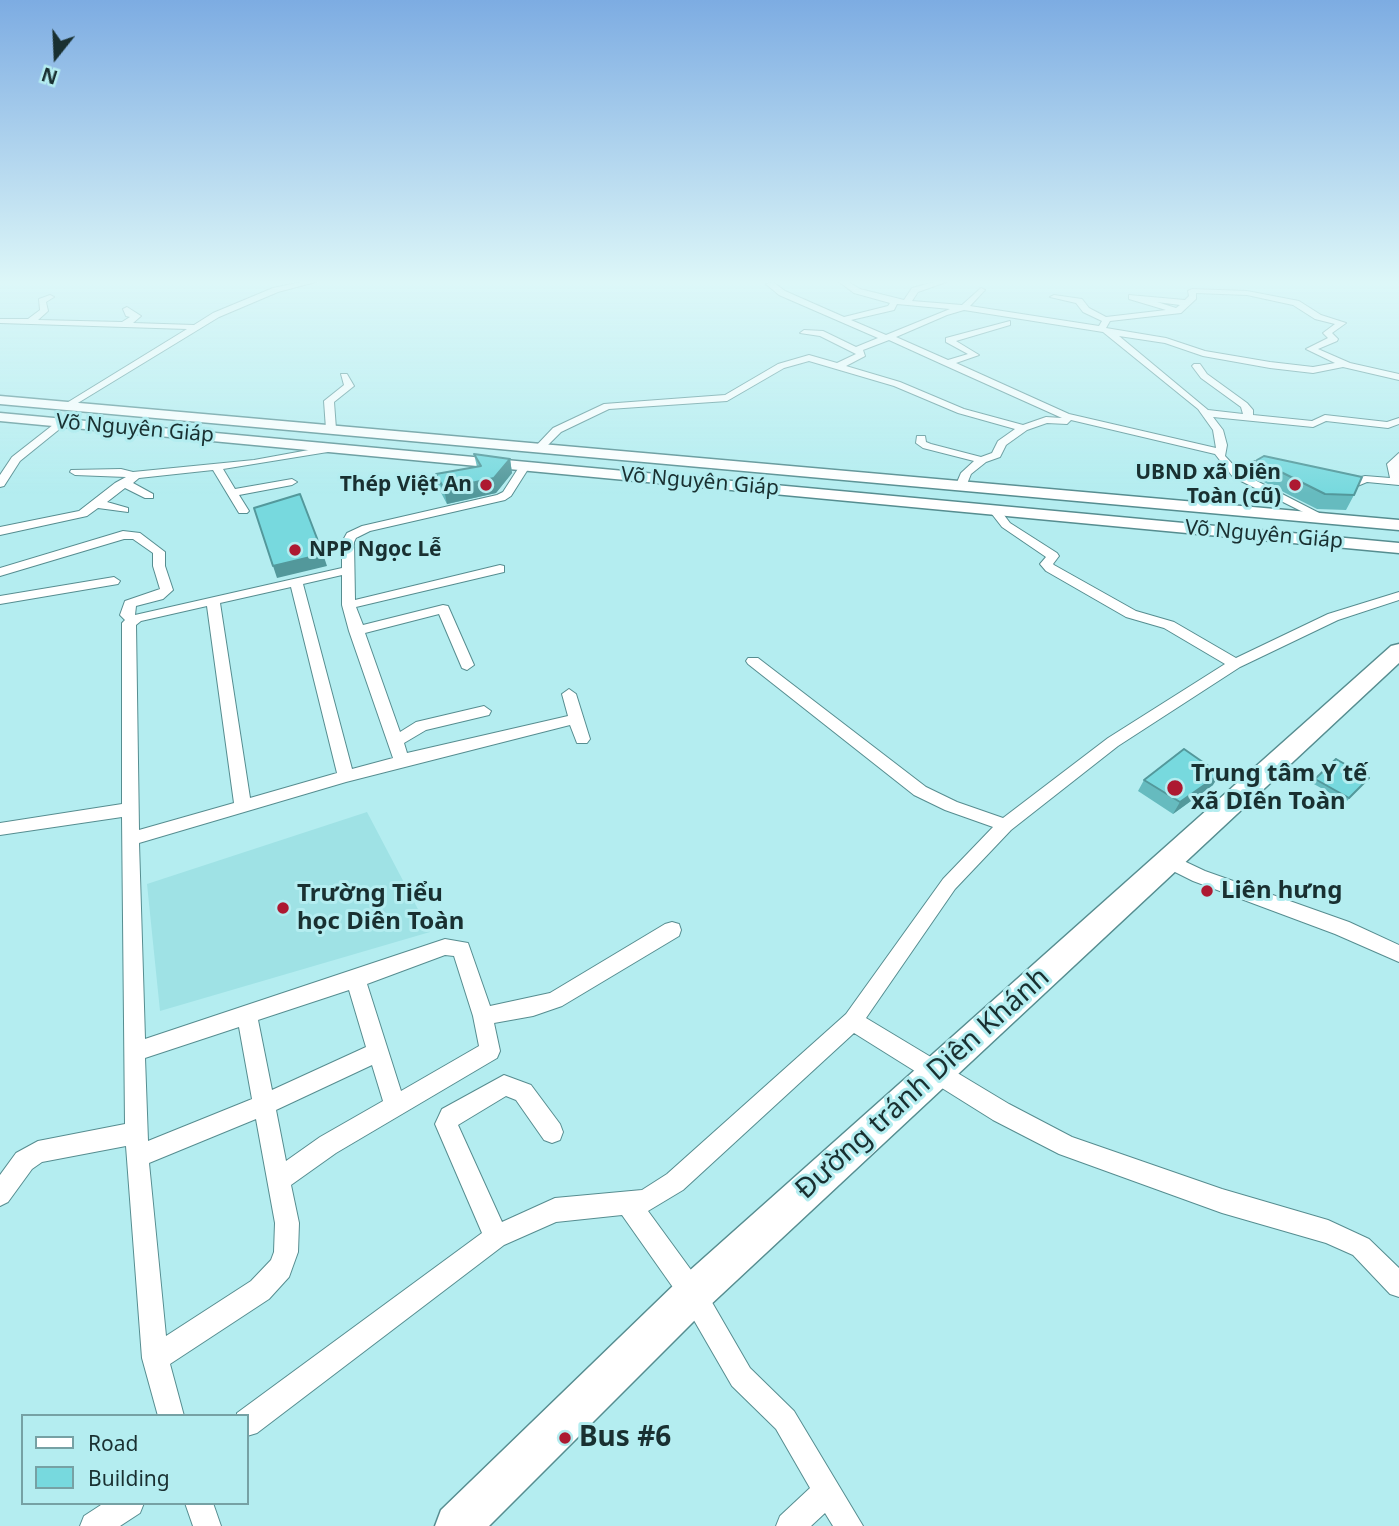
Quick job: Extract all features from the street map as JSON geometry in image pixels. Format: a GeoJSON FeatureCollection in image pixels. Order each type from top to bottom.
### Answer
{"type":"FeatureCollection","features":[{"type":"Feature","properties":{"kind":"highway","name":"Đường tránh Diên Khánh"},"geometry":{"type":"LineString","coordinates":[[457,1526],[693,1294],[1399,651]]}},
{"type":"Feature","properties":{"kind":"main road","name":"Võ Nguyên Giáp"},"geometry":{"type":"LineString","coordinates":[[0,400],[1399,525]]}},
{"type":"Feature","properties":{"kind":"main road","name":"Võ Nguyên Giáp"},"geometry":{"type":"LineString","coordinates":[[0,417],[1399,548]]}},
{"type":"Feature","properties":{"kind":"main road"},"geometry":{"type":"LineString","coordinates":[[231,438],[249,422]]}},
{"type":"Feature","properties":{"kind":"main road"},"geometry":{"type":"LineString","coordinates":[[687,481],[693,461]]}},
{"type":"Feature","properties":{"kind":"street"},"geometry":{"type":"LineString","coordinates":[[68,405],[153,352]]}},
{"type":"Feature","properties":{"kind":"street"},"geometry":{"type":"LineString","coordinates":[[838,366],[862,354],[859,352]]}},
{"type":"Feature","properties":{"kind":"street"},"geometry":{"type":"LineString","coordinates":[[922,352],[1066,416],[1219,454],[1237,475],[1321,518]]}},
{"type":"Feature","properties":{"kind":"street"},"geometry":{"type":"LineString","coordinates":[[947,363],[975,355],[970,352]]}},
{"type":"Feature","properties":{"kind":"street"},"geometry":{"type":"LineString","coordinates":[[1136,352],[1206,413],[1220,435],[1219,454]]}},
{"type":"Feature","properties":{"kind":"street"},"geometry":{"type":"LineString","coordinates":[[1200,352],[1282,367],[1319,370],[1346,364]]}},
{"type":"Feature","properties":{"kind":"street"},"geometry":{"type":"LineString","coordinates":[[1318,352],[1346,364],[1399,377]]}},
{"type":"Feature","properties":{"kind":"street"},"geometry":{"type":"LineString","coordinates":[[539,448],[557,430],[607,406],[727,398],[781,366],[809,358],[897,384],[961,411],[1023,428]]}},
{"type":"Feature","properties":{"kind":"street"},"geometry":{"type":"LineString","coordinates":[[1197,366],[1215,384],[1244,405],[1248,410],[1248,418]]}},
{"type":"Feature","properties":{"kind":"street"},"geometry":{"type":"LineString","coordinates":[[331,429],[328,401],[349,386],[344,376]]}},
{"type":"Feature","properties":{"kind":"street"},"geometry":{"type":"LineString","coordinates":[[1202,385],[1215,384]]}},
{"type":"Feature","properties":{"kind":"street"},"geometry":{"type":"LineString","coordinates":[[1178,387],[1190,386]]}},
{"type":"Feature","properties":{"kind":"street"},"geometry":{"type":"LineString","coordinates":[[1206,413],[1313,424],[1325,418],[1388,425],[1399,421]]}},
{"type":"Feature","properties":{"kind":"street"},"geometry":{"type":"LineString","coordinates":[[961,487],[966,473],[982,460],[996,455],[1005,440],[1023,428],[1046,420],[1075,422],[1219,454]]}},
{"type":"Feature","properties":{"kind":"street"},"geometry":{"type":"LineString","coordinates":[[0,484],[16,459],[62,423]]}},
{"type":"Feature","properties":{"kind":"street"},"geometry":{"type":"LineString","coordinates":[[921,438],[921,443],[927,446],[982,460]]}},
{"type":"Feature","properties":{"kind":"street"},"geometry":{"type":"LineString","coordinates":[[75,472],[121,472],[133,476],[217,468],[336,447]]}},
{"type":"Feature","properties":{"kind":"street"},"geometry":{"type":"LineString","coordinates":[[1328,483],[1355,484],[1369,479],[1398,482],[1392,464],[1399,456]]}},
{"type":"Feature","properties":{"kind":"street"},"geometry":{"type":"LineString","coordinates":[[1237,475],[1254,464],[1285,472]]}},
{"type":"Feature","properties":{"kind":"street"},"geometry":{"type":"LineString","coordinates":[[406,760],[399,755],[394,742],[349,605],[348,542],[359,531],[501,498],[508,494],[525,466]]}},
{"type":"Feature","properties":{"kind":"street"},"geometry":{"type":"LineString","coordinates":[[217,468],[243,511]]}},
{"type":"Feature","properties":{"kind":"street"},"geometry":{"type":"LineString","coordinates":[[0,531],[74,517],[97,505],[133,476]]}},
{"type":"Feature","properties":{"kind":"street"},"geometry":{"type":"LineString","coordinates":[[233,493],[292,482]]}},
{"type":"Feature","properties":{"kind":"street"},"geometry":{"type":"LineString","coordinates":[[119,485],[129,485],[149,496]]}},
{"type":"Feature","properties":{"kind":"street"},"geometry":{"type":"LineString","coordinates":[[97,505],[112,505],[124,510]]}},
{"type":"Feature","properties":{"kind":"street"},"geometry":{"type":"LineString","coordinates":[[994,509],[1006,525],[1053,556],[1046,564],[1050,568],[1131,614],[1169,625],[1236,664]]}},
{"type":"Feature","properties":{"kind":"street"},"geometry":{"type":"LineString","coordinates":[[0,572],[123,534],[136,536],[159,552],[159,566],[167,590],[158,596],[130,604],[127,615],[133,620]]}},
{"type":"Feature","properties":{"kind":"street"},"geometry":{"type":"LineString","coordinates":[[349,605],[500,569]]}},
{"type":"Feature","properties":{"kind":"street"},"geometry":{"type":"LineString","coordinates":[[170,1414],[155,1359],[137,1157],[127,630],[133,620],[348,570]]}},
{"type":"Feature","properties":{"kind":"street"},"geometry":{"type":"LineString","coordinates":[[0,600],[114,581]]}},
{"type":"Feature","properties":{"kind":"street"},"geometry":{"type":"LineString","coordinates":[[296,582],[346,776]]}},
{"type":"Feature","properties":{"kind":"street"},"geometry":{"type":"LineString","coordinates":[[248,1422],[496,1237],[555,1210],[628,1204],[645,1200],[675,1182],[853,1021],[949,884],[1005,825],[1114,742],[1236,664],[1334,617],[1399,596]]}},
{"type":"Feature","properties":{"kind":"street"},"geometry":{"type":"LineString","coordinates":[[213,600],[243,806]]}},
{"type":"Feature","properties":{"kind":"street"},"geometry":{"type":"LineString","coordinates":[[356,631],[443,609],[467,665]]}},
{"type":"Feature","properties":{"kind":"street"},"geometry":{"type":"LineString","coordinates":[[753,661],[920,791],[951,806],[1005,825]]}},
{"type":"Feature","properties":{"kind":"street"},"geometry":{"type":"LineString","coordinates":[[569,694],[582,739]]}},
{"type":"Feature","properties":{"kind":"street"},"geometry":{"type":"LineString","coordinates":[[394,742],[421,726],[484,711]]}},
{"type":"Feature","properties":{"kind":"street"},"geometry":{"type":"LineString","coordinates":[[132,839],[346,776],[575,719]]}},
{"type":"Feature","properties":{"kind":"street"},"geometry":{"type":"LineString","coordinates":[[0,830],[130,809]]}},
{"type":"Feature","properties":{"kind":"street"},"geometry":{"type":"LineString","coordinates":[[1170,861],[1199,876],[1342,928],[1399,954]]}},
{"type":"Feature","properties":{"kind":"street"},"geometry":{"type":"LineString","coordinates":[[483,1016],[555,1000],[672,930]]}},
{"type":"Feature","properties":{"kind":"street"},"geometry":{"type":"LineString","coordinates":[[135,1052],[445,947],[456,947],[464,952],[483,1016],[490,1051],[306,1159],[278,1180]]}},
{"type":"Feature","properties":{"kind":"street"},"geometry":{"type":"LineString","coordinates":[[356,979],[395,1105]]}},
{"type":"Feature","properties":{"kind":"street"},"geometry":{"type":"LineString","coordinates":[[155,1359],[260,1290],[280,1268],[289,1239],[247,1015]]}},
{"type":"Feature","properties":{"kind":"street"},"geometry":{"type":"LineString","coordinates":[[853,1021],[934,1072],[1067,1146],[1222,1201],[1328,1232],[1361,1247],[1399,1285]]}},
{"type":"Feature","properties":{"kind":"street"},"geometry":{"type":"LineString","coordinates":[[137,1157],[262,1105],[378,1052]]}},
{"type":"Feature","properties":{"kind":"street"},"geometry":{"type":"LineString","coordinates":[[496,1237],[446,1124],[450,1117],[504,1085],[523,1092],[552,1132]]}},
{"type":"Feature","properties":{"kind":"street"},"geometry":{"type":"LineString","coordinates":[[0,1194],[24,1161],[38,1152],[136,1133]]}},
{"type":"Feature","properties":{"kind":"street"},"geometry":{"type":"LineString","coordinates":[[628,1204],[693,1294],[741,1377],[785,1420],[849,1526]]}},
{"type":"Feature","properties":{"kind":"street"},"geometry":{"type":"LineString","coordinates":[[790,1526],[828,1491]]}},
{"type":"Feature","properties":{"kind":"street"},"geometry":{"type":"LineString","coordinates":[[94,1526],[127,1505]]}},
{"type":"Feature","properties":{"kind":"street"},"geometry":{"type":"LineString","coordinates":[[200,1505],[208,1526]]}},
{"type":"Feature","properties":{"kind":"shaded area","name":"Trường Tiểu học Diên Toàn"},"geometry":{"type":"Polygon","coordinates":[[[367,812],[430,932],[160,1011],[147,884],[367,812]]]}},
{"type":"Feature","properties":{"kind":"building"},"geometry":{"type":"Polygon","coordinates":[[[474,454],[510,459],[494,478],[444,489],[436,474],[481,466],[474,454]]]}},
{"type":"Feature","properties":{"kind":"building"},"geometry":{"type":"Polygon","coordinates":[[[1264,456],[1362,477],[1354,495],[1325,494],[1257,460],[1264,456]]]}},
{"type":"Feature","properties":{"kind":"building","name":"NPP Ngọc Lễ"},"geometry":{"type":"Polygon","coordinates":[[[300,494],[323,554],[273,566],[254,508],[300,494]]]}},
{"type":"Feature","properties":{"kind":"building","name":"Trung tâm Y tế xã DIên Toàn"},"geometry":{"type":"Polygon","coordinates":[[[1184,749],[1220,774],[1180,802],[1144,780],[1184,749]]]}},
{"type":"Feature","properties":{"kind":"building"},"geometry":{"type":"Polygon","coordinates":[[[1336,759],[1369,778],[1349,798],[1315,779],[1336,759]]]}},
{"type":"Feature","properties":{"kind":"place","name":"Thép Việt An"},"geometry":{"type":"Point","coordinates":[486,485]}},
{"type":"Feature","properties":{"kind":"place","name":"UBND xã Diên Toàn (cũ)"},"geometry":{"type":"Point","coordinates":[1295,485]}},
{"type":"Feature","properties":{"kind":"place","name":"NPP Ngọc Lễ"},"geometry":{"type":"Point","coordinates":[295,550]}},
{"type":"Feature","properties":{"kind":"place","name":"Trung tâm Y tế xã DIên Toàn"},"geometry":{"type":"Point","coordinates":[1175,788]}},
{"type":"Feature","properties":{"kind":"place","name":"Liên hưng"},"geometry":{"type":"Point","coordinates":[1207,891]}},
{"type":"Feature","properties":{"kind":"place","name":"Trường Tiểu học Diên Toàn"},"geometry":{"type":"Point","coordinates":[283,908]}},
{"type":"Feature","properties":{"kind":"place","name":"Bus #6"},"geometry":{"type":"Point","coordinates":[565,1438]}}]}
